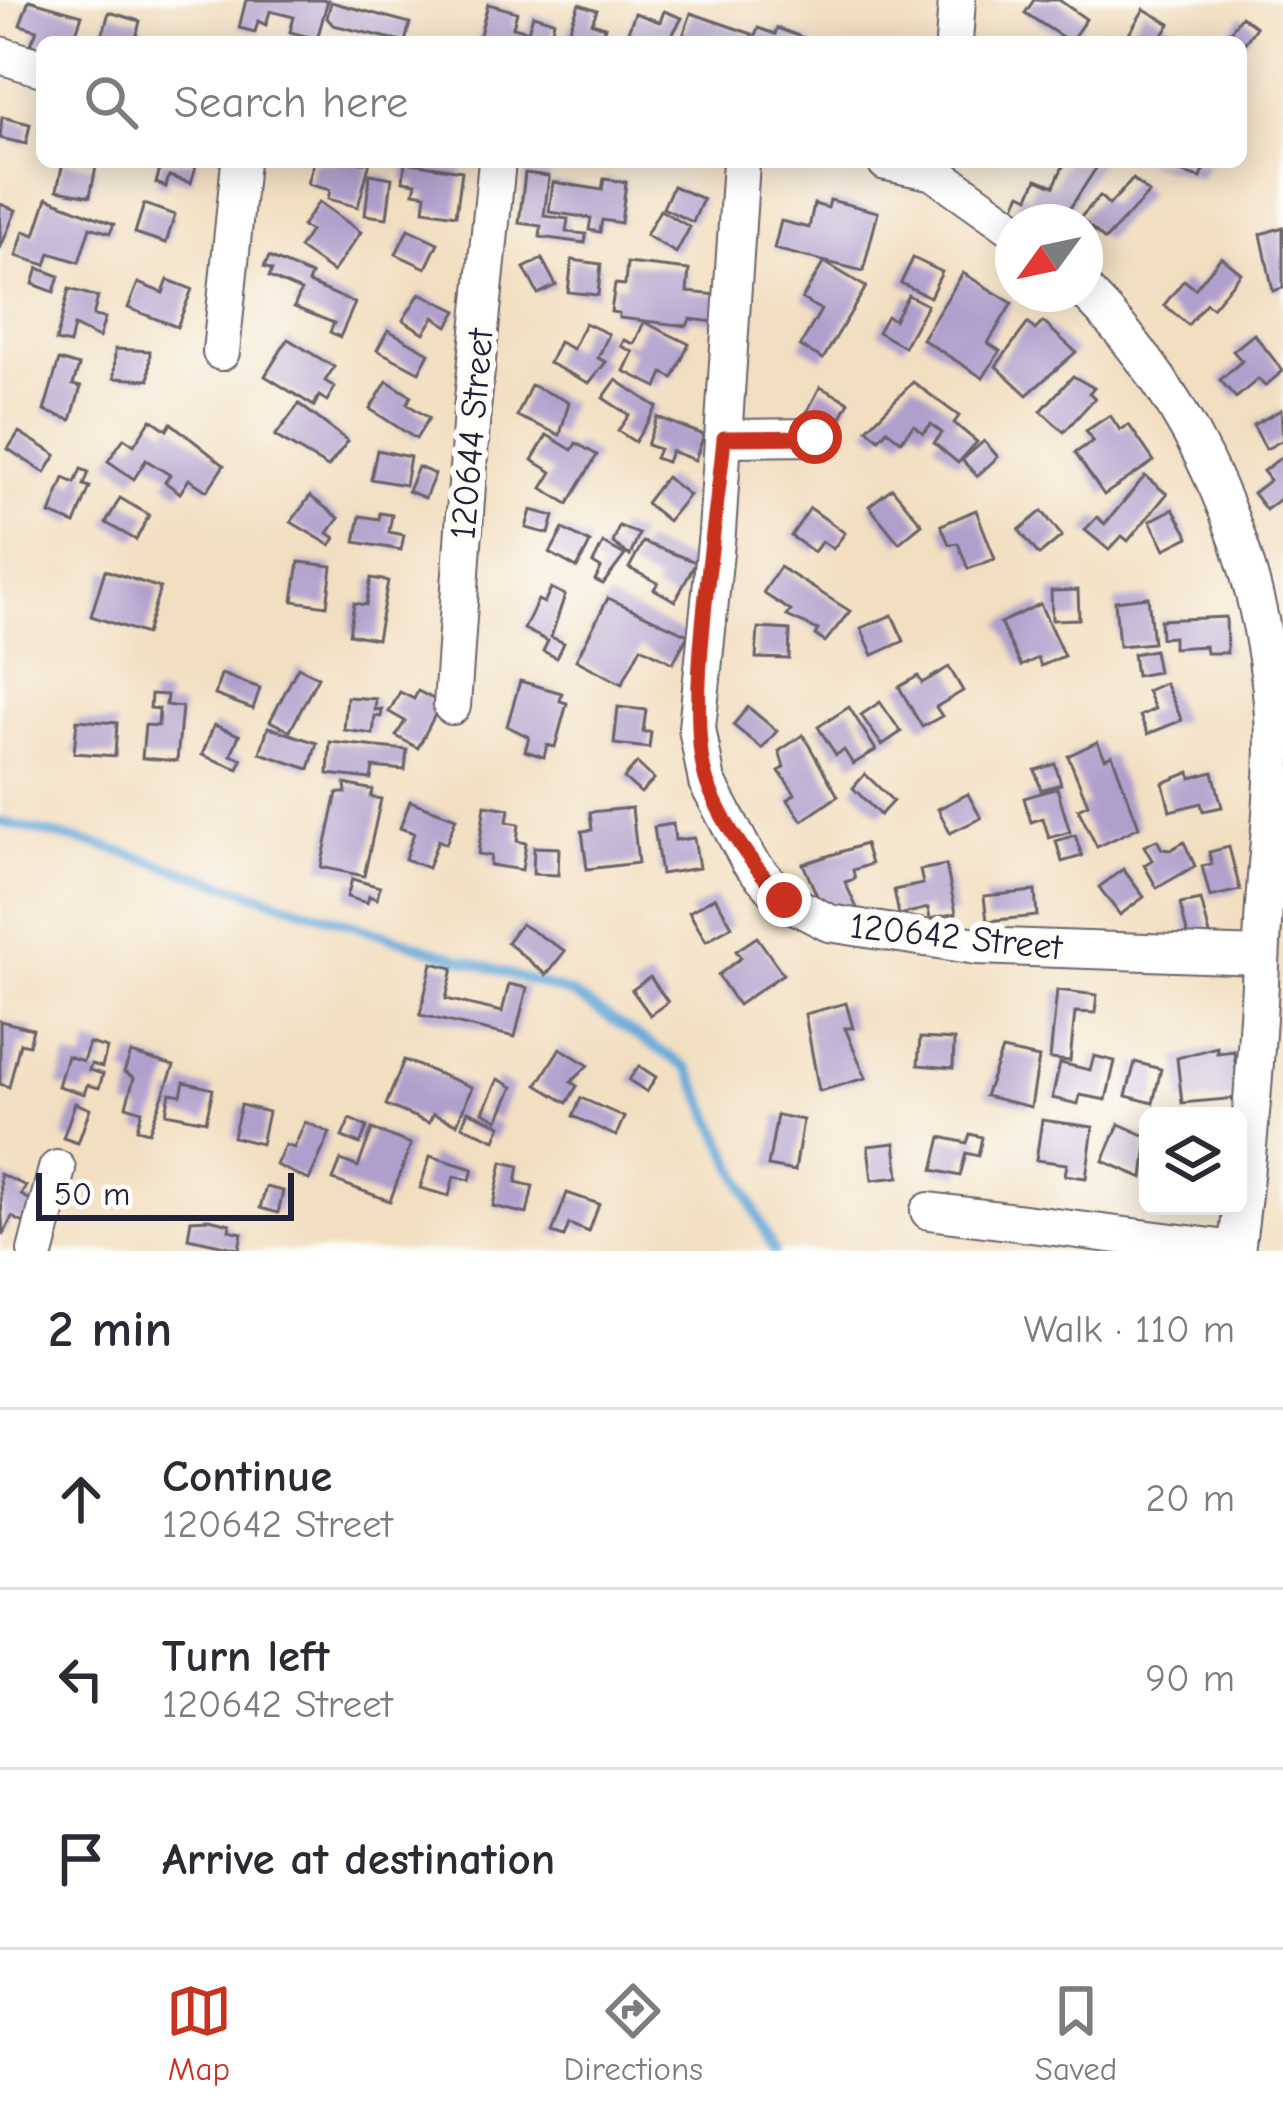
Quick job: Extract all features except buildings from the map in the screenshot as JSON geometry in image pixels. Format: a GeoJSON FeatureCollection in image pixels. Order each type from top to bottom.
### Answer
{"type":"FeatureCollection","features":[{"type":"Feature","properties":{"kind":"street"},"geometry":{"type":"LineString","coordinates":[[954,36],[957,0]]}},
{"type":"Feature","properties":{"kind":"street"},"geometry":{"type":"LineString","coordinates":[[0,55],[36,66]]}},
{"type":"Feature","properties":{"kind":"street"},"geometry":{"type":"LineString","coordinates":[[221,352],[239,168]]}},
{"type":"Feature","properties":{"kind":"street","name":"120644 Street"},"geometry":{"type":"LineString","coordinates":[[452,706],[472,410],[496,168]]}},
{"type":"Feature","properties":{"kind":"street","name":"120642 Street"},"geometry":{"type":"LineString","coordinates":[[741,168],[724,438],[697,728],[707,782],[749,861],[784,900],[830,923],[977,946],[1262,956]]}},
{"type":"Feature","properties":{"kind":"street"},"geometry":{"type":"LineString","coordinates":[[936,168],[995,214]]}},
{"type":"Feature","properties":{"kind":"street"},"geometry":{"type":"LineString","coordinates":[[929,1211],[1236,1250],[1251,1130],[1273,716],[1237,540],[1207,465],[1164,381],[1103,311]]}},
{"type":"Feature","properties":{"kind":"street"},"geometry":{"type":"LineString","coordinates":[[724,438],[815,437]]}},
{"type":"Feature","properties":{"kind":"street"},"geometry":{"type":"LineString","coordinates":[[36,1251],[57,1169]]}},
{"type":"Feature","properties":{"kind":"waterway"},"geometry":{"type":"LineString","coordinates":[[0,822],[106,847],[572,994],[689,1069],[774,1251]]}},
{"type":"Feature","properties":{"kind":"route"},"geometry":{"type":"LineString","coordinates":[[784,900],[749,861],[725,820],[707,782],[697,728],[724,438],[815,437]]}}]}
